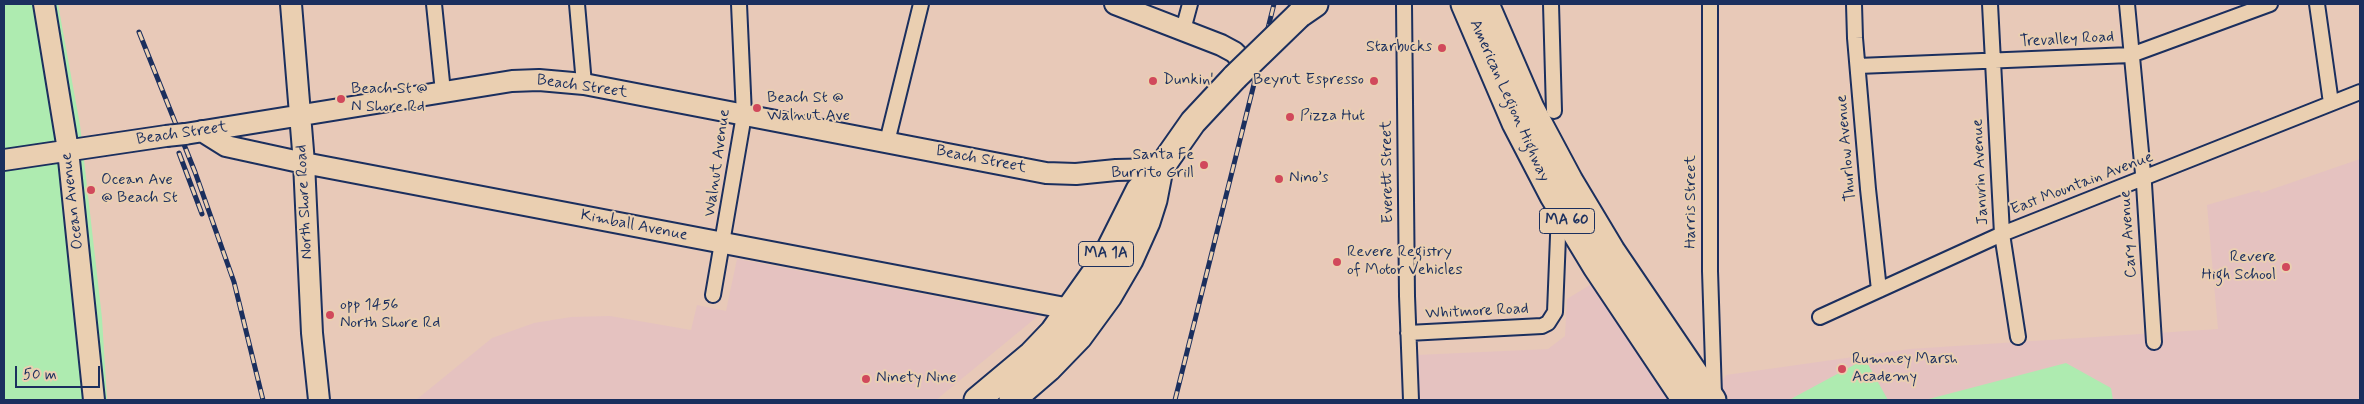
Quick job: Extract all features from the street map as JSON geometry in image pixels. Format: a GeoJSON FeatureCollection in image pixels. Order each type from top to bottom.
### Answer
{"type":"FeatureCollection","features":[{"type":"Feature","properties":{"kind":"highway"},"geometry":{"type":"LineString","coordinates":[[1447,4],[1487,30],[1492,4]]}},
{"type":"Feature","properties":{"kind":"highway","name":"American Legion Highway"},"geometry":{"type":"LineString","coordinates":[[1464,4],[1487,30],[1573,186],[1622,266],[1714,400]]}},
{"type":"Feature","properties":{"kind":"highway","name":"American Legion Highway"},"geometry":{"type":"LineString","coordinates":[[1486,4],[1487,30],[1515,123],[1559,207],[1596,267],[1685,400]]}},
{"type":"Feature","properties":{"kind":"highway","name":"MA 1A"},"geometry":{"type":"LineString","coordinates":[[977,400],[1032,354],[1053,332],[1104,260],[1133,199],[1144,184],[1160,169],[1193,122],[1241,66],[1307,8]]}},
{"type":"Feature","properties":{"kind":"highway","name":"MA 1A"},"geometry":{"type":"LineString","coordinates":[[1012,400],[1073,344],[1110,296],[1145,226],[1154,200],[1160,169]]}},
{"type":"Feature","properties":{"kind":"main road","name":"Ocean Avenue"},"geometry":{"type":"LineString","coordinates":[[44,4],[68,150],[94,400]]}},
{"type":"Feature","properties":{"kind":"main road","name":"North Shore Road"},"geometry":{"type":"LineString","coordinates":[[291,4],[304,163],[312,333],[319,400]]}},
{"type":"Feature","properties":{"kind":"main road"},"geometry":{"type":"LineString","coordinates":[[1115,4],[1224,46],[1241,66]]}},
{"type":"Feature","properties":{"kind":"main road","name":"Beach Street"},"geometry":{"type":"LineString","coordinates":[[4,160],[531,80],[584,84],[1054,173],[1076,174],[1116,170],[1160,169]]}},
{"type":"Feature","properties":{"kind":"main road","name":"Kimball Avenue"},"geometry":{"type":"LineString","coordinates":[[184,134],[226,146],[304,163],[1070,309]]}},
{"type":"Feature","properties":{"kind":"street"},"geometry":{"type":"LineString","coordinates":[[434,4],[443,92]]}},
{"type":"Feature","properties":{"kind":"street"},"geometry":{"type":"LineString","coordinates":[[576,4],[584,84]]}},
{"type":"Feature","properties":{"kind":"street","name":"Walnut Avenue"},"geometry":{"type":"LineString","coordinates":[[713,295],[744,115],[738,4]]}},
{"type":"Feature","properties":{"kind":"street"},"geometry":{"type":"LineString","coordinates":[[887,142],[921,4]]}},
{"type":"Feature","properties":{"kind":"street"},"geometry":{"type":"LineString","coordinates":[[1183,30],[1190,4]]}},
{"type":"Feature","properties":{"kind":"street","name":"Everett Street"},"geometry":{"type":"LineString","coordinates":[[1404,4],[1408,333],[1411,400]]}},
{"type":"Feature","properties":{"kind":"street"},"geometry":{"type":"LineString","coordinates":[[1551,4],[1554,111]]}},
{"type":"Feature","properties":{"kind":"street","name":"Harris Street"},"geometry":{"type":"LineString","coordinates":[[1710,4],[1710,254],[1712,383],[1714,400]]}},
{"type":"Feature","properties":{"kind":"street","name":"Thurlow Avenue"},"geometry":{"type":"LineString","coordinates":[[1854,4],[1879,290]]}},
{"type":"Feature","properties":{"kind":"street","name":"Janvrin Avenue"},"geometry":{"type":"LineString","coordinates":[[1990,4],[2002,234],[2018,337]]}},
{"type":"Feature","properties":{"kind":"street","name":"Cary Avenue"},"geometry":{"type":"LineString","coordinates":[[2127,4],[2143,178],[2154,342]]}},
{"type":"Feature","properties":{"kind":"street","name":"Trevalley Road"},"geometry":{"type":"LineString","coordinates":[[1858,66],[2131,55],[2270,4]]}},
{"type":"Feature","properties":{"kind":"street"},"geometry":{"type":"LineString","coordinates":[[2317,4],[2331,103]]}},
{"type":"Feature","properties":{"kind":"street","name":"East Mountain Avenue"},"geometry":{"type":"LineString","coordinates":[[1820,317],[2002,234],[2360,92]]}},
{"type":"Feature","properties":{"kind":"street","name":"Whitmore Road"},"geometry":{"type":"LineString","coordinates":[[1408,333],[1542,326],[1548,323],[1555,312],[1559,207]]}},
{"type":"Feature","properties":{"kind":"shaded area","name":"Revere High School"},"geometry":{"type":"Polygon","coordinates":[[[2360,159],[2360,400],[1730,400],[1720,386],[1726,375],[1910,349],[2218,329],[2207,205],[2259,190],[2261,193],[2360,159]]]}},
{"type":"Feature","properties":{"kind":"shaded area"},"geometry":{"type":"Polygon","coordinates":[[[737,259],[1038,316],[936,400],[416,400],[492,338],[534,323],[571,317],[610,316],[691,330],[697,305],[726,311],[737,259]]]}},
{"type":"Feature","properties":{"kind":"shaded area"},"geometry":{"type":"Polygon","coordinates":[[[1598,280],[1676,400],[1417,400],[1416,355],[1548,349],[1565,336],[1567,299],[1598,280]]]}},
{"type":"Feature","properties":{"kind":"green space"},"geometry":{"type":"Polygon","coordinates":[[[4,4],[58,4],[80,125],[102,318],[107,400],[4,400],[4,4]]]}},
{"type":"Feature","properties":{"kind":"green space"},"geometry":{"type":"Polygon","coordinates":[[[1865,359],[1888,400],[1789,400],[1865,359]]]}},
{"type":"Feature","properties":{"kind":"green space"},"geometry":{"type":"Polygon","coordinates":[[[2066,363],[2111,388],[2113,400],[1925,400],[2066,363]]]}},
{"type":"Feature","properties":{"kind":"railway"},"geometry":{"type":"LineString","coordinates":[[1175,400],[1274,4]]}},
{"type":"Feature","properties":{"kind":"railway"},"geometry":{"type":"LineString","coordinates":[[139,32],[195,172],[234,282],[263,400]]}},
{"type":"Feature","properties":{"kind":"railway"},"geometry":{"type":"LineString","coordinates":[[179,153],[202,214]]}},
{"type":"Feature","properties":{"kind":"place","name":"Starbucks"},"geometry":{"type":"Point","coordinates":[1442,48]}},
{"type":"Feature","properties":{"kind":"place","name":"Dunkin'"},"geometry":{"type":"Point","coordinates":[1153,81]}},
{"type":"Feature","properties":{"kind":"place","name":"Beyrut Espresso"},"geometry":{"type":"Point","coordinates":[1374,81]}},
{"type":"Feature","properties":{"kind":"place","name":"Beach St @ N Shore Rd"},"geometry":{"type":"Point","coordinates":[341,99]}},
{"type":"Feature","properties":{"kind":"place","name":"Beach St @ Walnut Ave"},"geometry":{"type":"Point","coordinates":[757,108]}},
{"type":"Feature","properties":{"kind":"place","name":"Pizza Hut"},"geometry":{"type":"Point","coordinates":[1290,117]}},
{"type":"Feature","properties":{"kind":"place","name":"Santa Fe Burrito Grill"},"geometry":{"type":"Point","coordinates":[1204,165]}},
{"type":"Feature","properties":{"kind":"place","name":"Nino’s"},"geometry":{"type":"Point","coordinates":[1279,179]}},
{"type":"Feature","properties":{"kind":"place","name":"Ocean Ave @ Beach St"},"geometry":{"type":"Point","coordinates":[91,190]}},
{"type":"Feature","properties":{"kind":"place","name":"Revere Registry of Motor Vehicles"},"geometry":{"type":"Point","coordinates":[1337,262]}},
{"type":"Feature","properties":{"kind":"place","name":"Revere High School"},"geometry":{"type":"Point","coordinates":[2286,267]}},
{"type":"Feature","properties":{"kind":"place","name":"opp 1456 North Shore Rd"},"geometry":{"type":"Point","coordinates":[330,315]}},
{"type":"Feature","properties":{"kind":"place","name":"Rumney Marsh Academy"},"geometry":{"type":"Point","coordinates":[1842,369]}},
{"type":"Feature","properties":{"kind":"place","name":"Ninety Nine"},"geometry":{"type":"Point","coordinates":[866,379]}}]}
